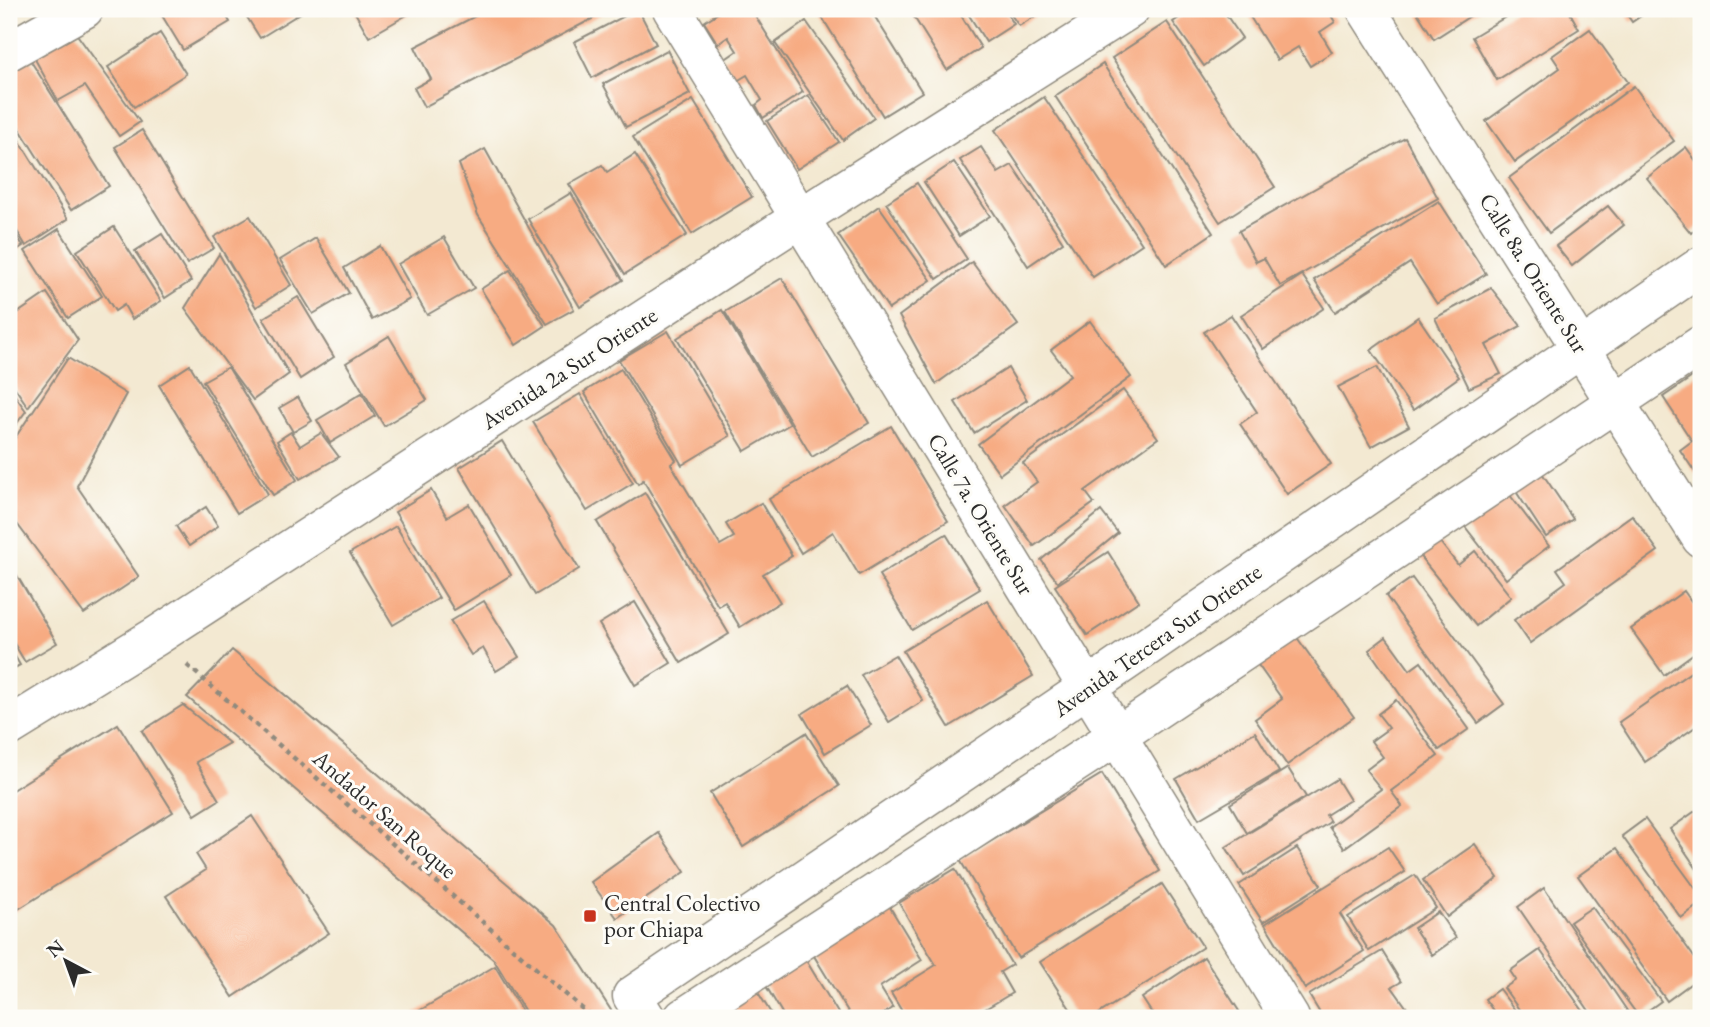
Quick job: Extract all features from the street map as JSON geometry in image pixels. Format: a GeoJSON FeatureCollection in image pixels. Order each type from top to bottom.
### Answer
{"type":"FeatureCollection","features":[{"type":"Feature","properties":{"kind":"street"},"geometry":{"type":"LineString","coordinates":[[9,51],[84,9]]}},
{"type":"Feature","properties":{"kind":"street","name":"Calle 7a. Oriente Sur"},"geometry":{"type":"LineString","coordinates":[[672,9],[1290,1018]]}},
{"type":"Feature","properties":{"kind":"street","name":"Avenida 2a Sur Oriente"},"geometry":{"type":"LineString","coordinates":[[9,727],[155,637],[800,218],[1130,9]]}},
{"type":"Feature","properties":{"kind":"street","name":"Calle 8a. Oriente Sur"},"geometry":{"type":"LineString","coordinates":[[1366,9],[1701,538]]}},
{"type":"Feature","properties":{"kind":"street","name":"Avenida Tercera Sur Oriente"},"geometry":{"type":"LineString","coordinates":[[646,1018],[632,996],[1087,688],[1701,266]]}},
{"type":"Feature","properties":{"kind":"street"},"geometry":{"type":"LineString","coordinates":[[682,1018],[1117,736],[1701,345]]}},
{"type":"Feature","properties":{"kind":"path","name":"Andador San Roque"},"geometry":{"type":"LineString","coordinates":[[155,637],[593,1018]]}},
{"type":"Feature","properties":{"kind":"building"},"geometry":{"type":"Polygon","coordinates":[[[158,9],[222,9],[230,22],[183,50],[158,9]]]}},
{"type":"Feature","properties":{"kind":"building"},"geometry":{"type":"Polygon","coordinates":[[[242,9],[307,9],[260,38],[242,9]]]}},
{"type":"Feature","properties":{"kind":"building"},"geometry":{"type":"Polygon","coordinates":[[[353,9],[410,9],[412,12],[369,37],[353,9]]]}},
{"type":"Feature","properties":{"kind":"building"},"geometry":{"type":"Polygon","coordinates":[[[489,9],[611,9],[424,107],[414,88],[431,79],[415,47],[489,9]]]}},
{"type":"Feature","properties":{"kind":"building"},"geometry":{"type":"Polygon","coordinates":[[[638,9],[656,44],[592,78],[574,42],[638,9]]]}},
{"type":"Feature","properties":{"kind":"building"},"geometry":{"type":"Polygon","coordinates":[[[724,9],[751,9],[803,92],[763,118],[756,105],[762,100],[747,75],[737,81],[724,60],[737,51],[728,37],[718,44],[704,22],[724,9]]]}},
{"type":"Feature","properties":{"kind":"building"},"geometry":{"type":"Polygon","coordinates":[[[817,9],[870,9],[922,92],[883,116],[817,9]]]}},
{"type":"Feature","properties":{"kind":"building"},"geometry":{"type":"Polygon","coordinates":[[[909,9],[957,9],[981,48],[947,70],[909,9]]]}},
{"type":"Feature","properties":{"kind":"building"},"geometry":{"type":"Polygon","coordinates":[[[965,9],[1004,9],[1014,24],[986,42],[965,9]]]}},
{"type":"Feature","properties":{"kind":"building"},"geometry":{"type":"Polygon","coordinates":[[[1007,9],[1036,9],[1039,14],[1019,26],[1007,9]]]}},
{"type":"Feature","properties":{"kind":"building"},"geometry":{"type":"Polygon","coordinates":[[[1192,9],[1222,9],[1242,38],[1204,66],[1173,22],[1192,9]]]}},
{"type":"Feature","properties":{"kind":"building"},"geometry":{"type":"Polygon","coordinates":[[[1253,9],[1327,9],[1335,22],[1320,32],[1332,52],[1310,66],[1298,47],[1277,60],[1247,12],[1253,9]]]}},
{"type":"Feature","properties":{"kind":"building"},"geometry":{"type":"Polygon","coordinates":[[[1415,9],[1481,9],[1434,39],[1415,9]]]}},
{"type":"Feature","properties":{"kind":"building"},"geometry":{"type":"Polygon","coordinates":[[[1519,9],[1568,9],[1579,29],[1497,80],[1472,37],[1519,9]]]}},
{"type":"Feature","properties":{"kind":"building"},"geometry":{"type":"Polygon","coordinates":[[[1623,9],[1651,9],[1632,22],[1623,9]]]}},
{"type":"Feature","properties":{"kind":"building"},"geometry":{"type":"Polygon","coordinates":[[[806,21],[874,118],[843,140],[775,43],[806,21]]]}},
{"type":"Feature","properties":{"kind":"building"},"geometry":{"type":"Polygon","coordinates":[[[1167,22],[1275,187],[1220,222],[1112,58],[1167,22]]]}},
{"type":"Feature","properties":{"kind":"building"},"geometry":{"type":"Polygon","coordinates":[[[73,29],[140,122],[119,136],[85,86],[58,101],[31,52],[73,29]]]}},
{"type":"Feature","properties":{"kind":"building"},"geometry":{"type":"Polygon","coordinates":[[[1590,29],[1628,82],[1515,162],[1486,121],[1560,68],[1552,56],[1590,29]]]}},
{"type":"Feature","properties":{"kind":"building"},"geometry":{"type":"Polygon","coordinates":[[[160,33],[186,74],[134,107],[108,67],[160,33]]]}},
{"type":"Feature","properties":{"kind":"building"},"geometry":{"type":"Polygon","coordinates":[[[667,50],[690,94],[626,127],[603,84],[667,50]]]}},
{"type":"Feature","properties":{"kind":"building"},"geometry":{"type":"Polygon","coordinates":[[[27,55],[109,186],[71,210],[9,112],[9,66],[27,55]]]}},
{"type":"Feature","properties":{"kind":"building"},"geometry":{"type":"Polygon","coordinates":[[[1103,64],[1213,233],[1166,265],[1055,96],[1103,64]]]}},
{"type":"Feature","properties":{"kind":"building"},"geometry":{"type":"Polygon","coordinates":[[[1634,86],[1674,141],[1549,233],[1509,178],[1634,86]]]}},
{"type":"Feature","properties":{"kind":"building"},"geometry":{"type":"Polygon","coordinates":[[[808,95],[839,142],[797,169],[767,121],[808,95]]]}},
{"type":"Feature","properties":{"kind":"building"},"geometry":{"type":"Polygon","coordinates":[[[1044,97],[1142,244],[1093,277],[995,130],[1044,97]]]}},
{"type":"Feature","properties":{"kind":"building"},"geometry":{"type":"Polygon","coordinates":[[[693,100],[752,197],[692,234],[633,137],[693,100]]]}},
{"type":"Feature","properties":{"kind":"building"},"geometry":{"type":"Polygon","coordinates":[[[9,124],[68,219],[26,246],[9,218],[9,124]]]}},
{"type":"Feature","properties":{"kind":"building"},"geometry":{"type":"Polygon","coordinates":[[[142,130],[214,248],[187,264],[115,147],[142,130]]]}},
{"type":"Feature","properties":{"kind":"building"},"geometry":{"type":"Polygon","coordinates":[[[1405,138],[1438,198],[1280,286],[1264,258],[1256,262],[1239,231],[1405,138]]]}},
{"type":"Feature","properties":{"kind":"building"},"geometry":{"type":"Polygon","coordinates":[[[981,147],[998,173],[1012,165],[1063,242],[1028,266],[960,160],[981,147]]]}},
{"type":"Feature","properties":{"kind":"building"},"geometry":{"type":"Polygon","coordinates":[[[1686,147],[1701,168],[1701,225],[1691,233],[1647,178],[1686,147]]]}},
{"type":"Feature","properties":{"kind":"building"},"geometry":{"type":"Polygon","coordinates":[[[485,149],[574,309],[547,324],[478,215],[459,164],[485,149]]]}},
{"type":"Feature","properties":{"kind":"building"},"geometry":{"type":"Polygon","coordinates":[[[635,154],[687,235],[625,274],[569,184],[602,165],[607,172],[635,154]]]}},
{"type":"Feature","properties":{"kind":"building"},"geometry":{"type":"Polygon","coordinates":[[[954,162],[990,216],[959,236],[924,182],[954,162]]]}},
{"type":"Feature","properties":{"kind":"building"},"geometry":{"type":"Polygon","coordinates":[[[917,183],[967,259],[937,279],[886,203],[917,183]]]}},
{"type":"Feature","properties":{"kind":"building"},"geometry":{"type":"Polygon","coordinates":[[[571,193],[623,280],[580,307],[528,219],[571,193]]]}},
{"type":"Feature","properties":{"kind":"building"},"geometry":{"type":"Polygon","coordinates":[[[1439,201],[1486,274],[1437,304],[1410,263],[1335,312],[1314,280],[1439,201]]]}},
{"type":"Feature","properties":{"kind":"building"},"geometry":{"type":"Polygon","coordinates":[[[879,206],[931,280],[889,309],[838,235],[879,206]]]}},
{"type":"Feature","properties":{"kind":"building"},"geometry":{"type":"Polygon","coordinates":[[[1608,206],[1624,225],[1572,266],[1556,246],[1608,206]]]}},
{"type":"Feature","properties":{"kind":"building"},"geometry":{"type":"Polygon","coordinates":[[[250,216],[291,285],[256,307],[214,237],[250,216]]]}},
{"type":"Feature","properties":{"kind":"building"},"geometry":{"type":"Polygon","coordinates":[[[9,222],[23,246],[9,255],[9,222]]]}},
{"type":"Feature","properties":{"kind":"building"},"geometry":{"type":"Polygon","coordinates":[[[114,227],[161,301],[132,319],[124,305],[115,311],[77,251],[114,227]]]}},
{"type":"Feature","properties":{"kind":"building"},"geometry":{"type":"Polygon","coordinates":[[[59,229],[102,296],[68,318],[25,251],[59,229]]]}},
{"type":"Feature","properties":{"kind":"building"},"geometry":{"type":"Polygon","coordinates":[[[162,234],[191,281],[165,298],[135,251],[162,234]]]}},
{"type":"Feature","properties":{"kind":"building"},"geometry":{"type":"Polygon","coordinates":[[[444,237],[474,288],[427,315],[398,264],[444,237]]]}},
{"type":"Feature","properties":{"kind":"building"},"geometry":{"type":"Polygon","coordinates":[[[316,238],[349,293],[313,314],[280,260],[316,238]]]}},
{"type":"Feature","properties":{"kind":"building"},"geometry":{"type":"Polygon","coordinates":[[[380,246],[410,299],[372,320],[344,268],[380,246]]]}},
{"type":"Feature","properties":{"kind":"building"},"geometry":{"type":"Polygon","coordinates":[[[219,254],[289,374],[253,400],[185,308],[219,254]]]}},
{"type":"Feature","properties":{"kind":"building"},"geometry":{"type":"Polygon","coordinates":[[[972,262],[1018,325],[936,384],[899,316],[972,262]]]}},
{"type":"Feature","properties":{"kind":"building"},"geometry":{"type":"Polygon","coordinates":[[[510,270],[545,326],[516,345],[481,289],[510,270]]]}},
{"type":"Feature","properties":{"kind":"building"},"geometry":{"type":"Polygon","coordinates":[[[1302,275],[1324,308],[1263,349],[1241,315],[1302,275]]]}},
{"type":"Feature","properties":{"kind":"building"},"geometry":{"type":"Polygon","coordinates":[[[782,278],[869,423],[812,457],[725,312],[782,278]]]}},
{"type":"Feature","properties":{"kind":"building"},"geometry":{"type":"Polygon","coordinates":[[[1491,288],[1521,326],[1486,345],[1501,374],[1469,388],[1435,318],[1491,288]]]}},
{"type":"Feature","properties":{"kind":"building"},"geometry":{"type":"Polygon","coordinates":[[[47,293],[78,340],[28,407],[9,379],[9,319],[47,293]]]}},
{"type":"Feature","properties":{"kind":"building"},"geometry":{"type":"Polygon","coordinates":[[[298,297],[334,357],[300,379],[263,318],[298,297]]]}},
{"type":"Feature","properties":{"kind":"building"},"geometry":{"type":"Polygon","coordinates":[[[722,310],[790,424],[745,451],[677,338],[722,310]]]}},
{"type":"Feature","properties":{"kind":"building"},"geometry":{"type":"Polygon","coordinates":[[[1231,315],[1331,464],[1287,494],[1240,424],[1257,412],[1204,332],[1231,315]]]}},
{"type":"Feature","properties":{"kind":"building"},"geometry":{"type":"Polygon","coordinates":[[[1418,317],[1459,377],[1413,410],[1371,350],[1418,317]]]}},
{"type":"Feature","properties":{"kind":"building"},"geometry":{"type":"Polygon","coordinates":[[[1090,321],[1131,377],[1000,474],[978,444],[1070,375],[1051,350],[1090,321]]]}},
{"type":"Feature","properties":{"kind":"building"},"geometry":{"type":"Polygon","coordinates":[[[668,331],[730,436],[682,465],[619,360],[668,331]]]}},
{"type":"Feature","properties":{"kind":"building"},"geometry":{"type":"Polygon","coordinates":[[[389,336],[427,400],[384,426],[346,363],[389,336]]]}},
{"type":"Feature","properties":{"kind":"building"},"geometry":{"type":"Polygon","coordinates":[[[68,358],[126,394],[77,486],[139,577],[84,614],[9,513],[9,447],[68,358]]]}},
{"type":"Feature","properties":{"kind":"building"},"geometry":{"type":"Polygon","coordinates":[[[190,365],[268,494],[237,513],[159,385],[190,365]]]}},
{"type":"Feature","properties":{"kind":"building"},"geometry":{"type":"Polygon","coordinates":[[[228,367],[297,480],[273,495],[203,381],[228,367]]]}},
{"type":"Feature","properties":{"kind":"building"},"geometry":{"type":"Polygon","coordinates":[[[1377,367],[1409,426],[1371,447],[1338,387],[1377,367]]]}},
{"type":"Feature","properties":{"kind":"building"},"geometry":{"type":"Polygon","coordinates":[[[1008,368],[1027,400],[974,433],[955,402],[1008,368]]]}},
{"type":"Feature","properties":{"kind":"building"},"geometry":{"type":"Polygon","coordinates":[[[621,369],[676,460],[671,464],[720,545],[734,537],[726,524],[761,503],[792,556],[763,574],[780,602],[740,627],[725,602],[718,606],[643,480],[638,484],[584,392],[621,369]]]}},
{"type":"Feature","properties":{"kind":"building"},"geometry":{"type":"Polygon","coordinates":[[[1701,371],[1701,481],[1680,450],[1692,441],[1663,397],[1701,371]]]}},
{"type":"Feature","properties":{"kind":"building"},"geometry":{"type":"Polygon","coordinates":[[[9,387],[26,411],[9,434],[9,387]]]}},
{"type":"Feature","properties":{"kind":"building"},"geometry":{"type":"Polygon","coordinates":[[[1123,390],[1158,438],[1085,491],[1094,503],[1034,546],[1005,505],[1037,482],[1023,463],[1123,390]]]}},
{"type":"Feature","properties":{"kind":"building"},"geometry":{"type":"Polygon","coordinates":[[[362,393],[375,416],[330,443],[317,420],[362,393]]]}},
{"type":"Feature","properties":{"kind":"building"},"geometry":{"type":"Polygon","coordinates":[[[580,394],[633,483],[587,511],[533,422],[580,394]]]}},
{"type":"Feature","properties":{"kind":"building"},"geometry":{"type":"Polygon","coordinates":[[[298,397],[312,421],[293,432],[279,408],[298,397]]]}},
{"type":"Feature","properties":{"kind":"building"},"geometry":{"type":"Polygon","coordinates":[[[891,426],[948,521],[859,575],[833,532],[801,553],[769,499],[891,426]]]}},
{"type":"Feature","properties":{"kind":"building"},"geometry":{"type":"Polygon","coordinates":[[[291,432],[300,446],[321,433],[339,457],[300,479],[277,441],[291,432]]]}},
{"type":"Feature","properties":{"kind":"building"},"geometry":{"type":"Polygon","coordinates":[[[502,441],[579,569],[535,595],[459,468],[502,441]]]}},
{"type":"Feature","properties":{"kind":"building"},"geometry":{"type":"Polygon","coordinates":[[[1540,470],[1573,519],[1546,537],[1513,487],[1540,470]]]}},
{"type":"Feature","properties":{"kind":"building"},"geometry":{"type":"Polygon","coordinates":[[[431,490],[447,517],[469,504],[511,575],[454,610],[395,512],[431,490]]]}},
{"type":"Feature","properties":{"kind":"building"},"geometry":{"type":"Polygon","coordinates":[[[1506,490],[1549,546],[1506,579],[1463,524],[1506,490]]]}},
{"type":"Feature","properties":{"kind":"building"},"geometry":{"type":"Polygon","coordinates":[[[645,493],[729,634],[681,663],[597,522],[645,493]]]}},
{"type":"Feature","properties":{"kind":"building"},"geometry":{"type":"Polygon","coordinates":[[[206,507],[218,526],[189,546],[176,526],[206,507]]]}},
{"type":"Feature","properties":{"kind":"building"},"geometry":{"type":"Polygon","coordinates":[[[1101,511],[1118,533],[1058,582],[1041,560],[1101,511]]]}},
{"type":"Feature","properties":{"kind":"building"},"geometry":{"type":"Polygon","coordinates":[[[1632,515],[1658,551],[1530,643],[1514,620],[1566,582],[1557,569],[1632,515]]]}},
{"type":"Feature","properties":{"kind":"building"},"geometry":{"type":"Polygon","coordinates":[[[396,526],[439,598],[393,625],[350,553],[396,526]]]}},
{"type":"Feature","properties":{"kind":"building"},"geometry":{"type":"Polygon","coordinates":[[[946,534],[980,589],[912,630],[879,575],[946,534]]]}},
{"type":"Feature","properties":{"kind":"building"},"geometry":{"type":"Polygon","coordinates":[[[1436,537],[1458,565],[1475,551],[1511,597],[1476,626],[1417,553],[1436,537]]]}},
{"type":"Feature","properties":{"kind":"building"},"geometry":{"type":"Polygon","coordinates":[[[1108,552],[1139,601],[1087,635],[1055,586],[1108,552]]]}},
{"type":"Feature","properties":{"kind":"building"},"geometry":{"type":"Polygon","coordinates":[[[9,562],[57,643],[25,662],[9,635],[9,562]]]}},
{"type":"Feature","properties":{"kind":"building"},"geometry":{"type":"Polygon","coordinates":[[[1412,578],[1504,704],[1478,723],[1386,596],[1412,578]]]}},
{"type":"Feature","properties":{"kind":"building"},"geometry":{"type":"Polygon","coordinates":[[[1684,591],[1701,615],[1701,648],[1664,675],[1631,629],[1684,591]]]}},
{"type":"Feature","properties":{"kind":"building"},"geometry":{"type":"Polygon","coordinates":[[[987,600],[1033,676],[949,727],[903,651],[987,600]]]}},
{"type":"Feature","properties":{"kind":"building"},"geometry":{"type":"Polygon","coordinates":[[[484,601],[519,657],[496,671],[483,648],[471,655],[450,621],[484,601]]]}},
{"type":"Feature","properties":{"kind":"building"},"geometry":{"type":"Polygon","coordinates":[[[635,602],[671,663],[635,685],[599,624],[635,602]]]}},
{"type":"Feature","properties":{"kind":"building"},"geometry":{"type":"Polygon","coordinates":[[[1293,632],[1354,717],[1287,765],[1255,719],[1282,699],[1254,659],[1293,632]]]}},
{"type":"Feature","properties":{"kind":"building"},"geometry":{"type":"Polygon","coordinates":[[[1386,637],[1410,670],[1421,662],[1469,729],[1439,750],[1369,650],[1386,637]]]}},
{"type":"Feature","properties":{"kind":"building"},"geometry":{"type":"Polygon","coordinates":[[[9,646],[20,665],[9,671],[9,646]]]}},
{"type":"Feature","properties":{"kind":"building"},"geometry":{"type":"Polygon","coordinates":[[[232,650],[556,925],[616,1018],[529,1018],[494,960],[187,697],[232,650]]]}},
{"type":"Feature","properties":{"kind":"building"},"geometry":{"type":"Polygon","coordinates":[[[895,655],[923,701],[889,722],[861,675],[895,655]]]}},
{"type":"Feature","properties":{"kind":"building"},"geometry":{"type":"Polygon","coordinates":[[[1701,665],[1701,723],[1645,762],[1619,722],[1701,665]]]}},
{"type":"Feature","properties":{"kind":"building"},"geometry":{"type":"Polygon","coordinates":[[[847,686],[871,725],[825,753],[802,714],[847,686]]]}},
{"type":"Feature","properties":{"kind":"building"},"geometry":{"type":"Polygon","coordinates":[[[1396,700],[1438,756],[1391,791],[1402,806],[1344,848],[1329,827],[1381,789],[1366,770],[1383,757],[1371,741],[1389,728],[1378,714],[1396,700]]]}},
{"type":"Feature","properties":{"kind":"building"},"geometry":{"type":"Polygon","coordinates":[[[183,705],[229,743],[196,762],[219,800],[195,815],[142,731],[183,705]]]}},
{"type":"Feature","properties":{"kind":"building"},"geometry":{"type":"Polygon","coordinates":[[[118,724],[173,812],[9,915],[9,792],[118,724]]]}},
{"type":"Feature","properties":{"kind":"building"},"geometry":{"type":"Polygon","coordinates":[[[1255,732],[1279,772],[1199,819],[1176,779],[1255,732]]]}},
{"type":"Feature","properties":{"kind":"building"},"geometry":{"type":"Polygon","coordinates":[[[806,733],[839,786],[743,847],[710,793],[806,733]]]}},
{"type":"Feature","properties":{"kind":"building"},"geometry":{"type":"Polygon","coordinates":[[[1288,768],[1306,797],[1247,833],[1230,804],[1288,768]]]}},
{"type":"Feature","properties":{"kind":"building"},"geometry":{"type":"Polygon","coordinates":[[[1102,774],[1160,871],[1018,958],[960,860],[1102,774]]]}},
{"type":"Feature","properties":{"kind":"building"},"geometry":{"type":"Polygon","coordinates":[[[1337,779],[1350,800],[1326,815],[1330,822],[1244,876],[1226,847],[1337,779]]]}},
{"type":"Feature","properties":{"kind":"building"},"geometry":{"type":"Polygon","coordinates":[[[1701,807],[1701,875],[1670,829],[1701,807]]]}},
{"type":"Feature","properties":{"kind":"building"},"geometry":{"type":"Polygon","coordinates":[[[252,816],[329,933],[233,997],[166,896],[206,870],[196,854],[252,816]]]}},
{"type":"Feature","properties":{"kind":"building"},"geometry":{"type":"Polygon","coordinates":[[[1645,819],[1701,896],[1701,903],[1681,918],[1622,836],[1645,819]]]}},
{"type":"Feature","properties":{"kind":"building"},"geometry":{"type":"Polygon","coordinates":[[[659,833],[685,872],[617,918],[591,882],[659,833]]]}},
{"type":"Feature","properties":{"kind":"building"},"geometry":{"type":"Polygon","coordinates":[[[1475,844],[1498,878],[1447,917],[1423,880],[1475,844]]]}},
{"type":"Feature","properties":{"kind":"building"},"geometry":{"type":"Polygon","coordinates":[[[1388,847],[1405,872],[1340,914],[1364,951],[1305,989],[1265,924],[1388,847]]]}},
{"type":"Feature","properties":{"kind":"building"},"geometry":{"type":"Polygon","coordinates":[[[1297,848],[1321,885],[1263,922],[1239,885],[1297,848]]]}},
{"type":"Feature","properties":{"kind":"building"},"geometry":{"type":"Polygon","coordinates":[[[1617,848],[1701,967],[1701,976],[1667,1001],[1578,876],[1617,848]]]}},
{"type":"Feature","properties":{"kind":"building"},"geometry":{"type":"Polygon","coordinates":[[[955,869],[1012,965],[1000,972],[1012,993],[970,1018],[906,1018],[891,993],[936,965],[899,903],[955,869]]]}},
{"type":"Feature","properties":{"kind":"building"},"geometry":{"type":"Polygon","coordinates":[[[1415,875],[1436,908],[1369,951],[1348,917],[1415,875]]]}},
{"type":"Feature","properties":{"kind":"building"},"geometry":{"type":"Polygon","coordinates":[[[1162,884],[1203,947],[1092,1018],[1076,1018],[1040,962],[1162,884]]]}},
{"type":"Feature","properties":{"kind":"building"},"geometry":{"type":"Polygon","coordinates":[[[1544,888],[1632,1018],[1594,1018],[1518,907],[1544,888]]]}},
{"type":"Feature","properties":{"kind":"building"},"geometry":{"type":"Polygon","coordinates":[[[888,904],[922,960],[880,987],[893,1008],[877,1018],[852,1018],[811,951],[888,904]]]}},
{"type":"Feature","properties":{"kind":"building"},"geometry":{"type":"Polygon","coordinates":[[[1592,907],[1661,1001],[1639,1017],[1570,922],[1592,907]]]}},
{"type":"Feature","properties":{"kind":"building"},"geometry":{"type":"Polygon","coordinates":[[[1438,912],[1456,938],[1432,955],[1414,928],[1438,912]]]}},
{"type":"Feature","properties":{"kind":"building"},"geometry":{"type":"Polygon","coordinates":[[[1540,950],[1588,1018],[1525,1018],[1504,988],[1516,980],[1510,971],[1540,950]]]}},
{"type":"Feature","properties":{"kind":"building"},"geometry":{"type":"Polygon","coordinates":[[[1382,951],[1401,982],[1392,987],[1414,1018],[1323,1018],[1309,995],[1382,951]]]}},
{"type":"Feature","properties":{"kind":"building"},"geometry":{"type":"Polygon","coordinates":[[[804,957],[841,1018],[785,1018],[763,981],[804,957]]]}},
{"type":"Feature","properties":{"kind":"building"},"geometry":{"type":"Polygon","coordinates":[[[1204,957],[1239,1011],[1228,1018],[1155,1018],[1142,998],[1204,957]]]}},
{"type":"Feature","properties":{"kind":"building"},"geometry":{"type":"Polygon","coordinates":[[[495,966],[526,1018],[407,1018],[495,966]]]}},
{"type":"Feature","properties":{"kind":"building"},"geometry":{"type":"Polygon","coordinates":[[[754,986],[774,1018],[700,1018],[754,986]]]}},
{"type":"Feature","properties":{"kind":"building"},"geometry":{"type":"Polygon","coordinates":[[[1499,989],[1521,1018],[1491,1018],[1496,1015],[1485,999],[1499,989]]]}},
{"type":"Feature","properties":{"kind":"place","name":"Central Colectivo por Chiapa"},"geometry":{"type":"Point","coordinates":[590,916]}}]}
